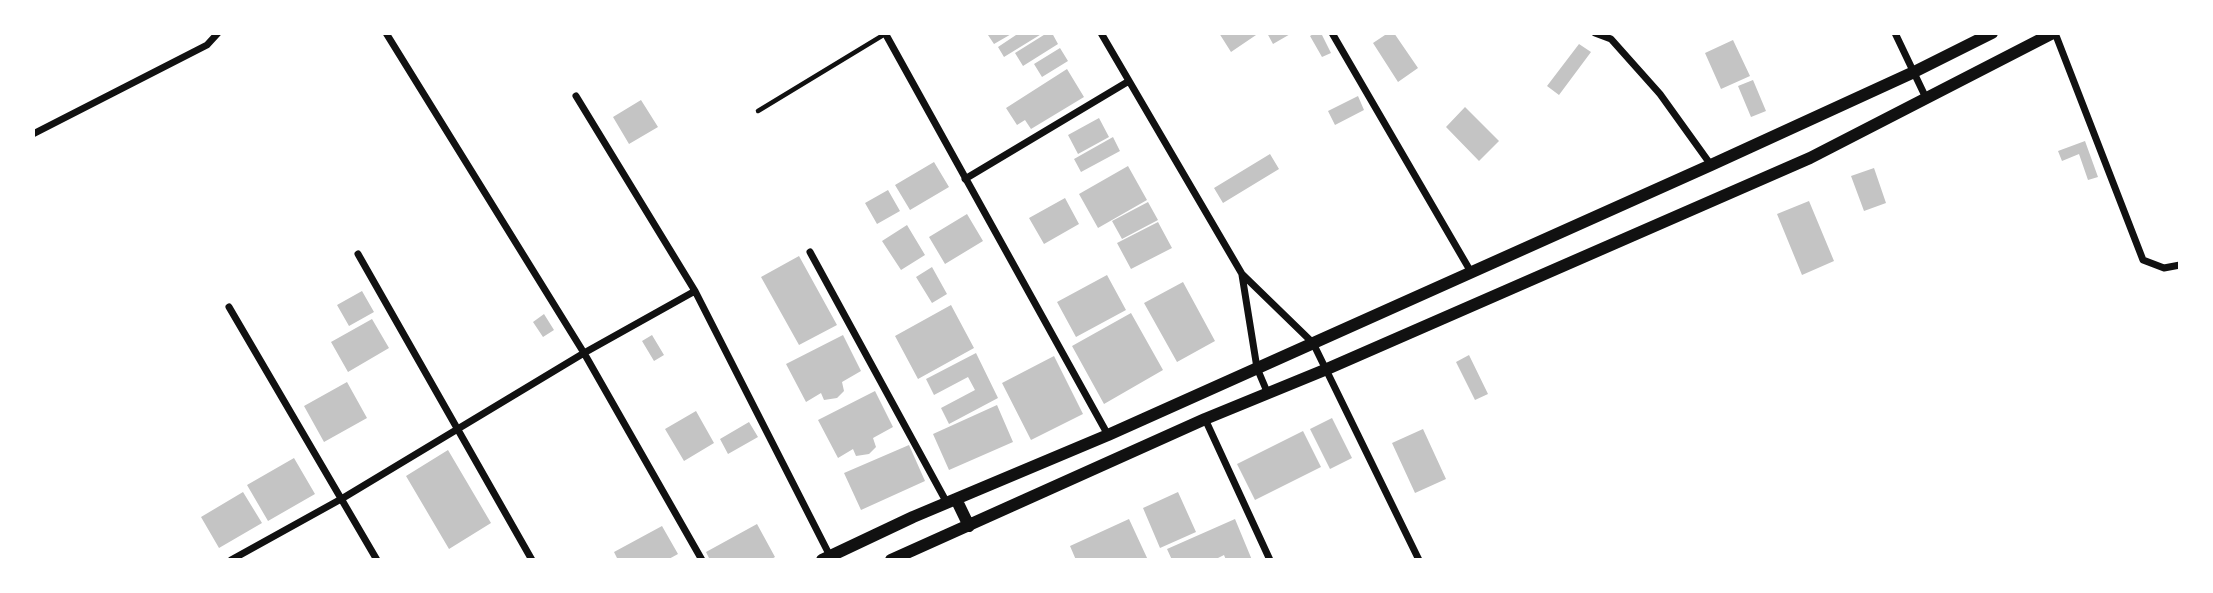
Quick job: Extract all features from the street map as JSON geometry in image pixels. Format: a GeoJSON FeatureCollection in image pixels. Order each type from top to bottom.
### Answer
{"type":"FeatureCollection","features":[{"type":"Feature","properties":{"kind":"main road"},"geometry":{"type":"LineString","coordinates":[[826,558],[1711,165],[1914,72],[1992,33]]}},
{"type":"Feature","properties":{"kind":"main road"},"geometry":{"type":"LineString","coordinates":[[891,560],[1205,419],[1327,369],[1810,158],[2054,33]]}},
{"type":"Feature","properties":{"kind":"main road"},"geometry":{"type":"LineString","coordinates":[[952,501],[969,526]]}},
{"type":"Feature","properties":{"kind":"street"},"geometry":{"type":"LineString","coordinates":[[33,134],[206,45],[218,33]]}},
{"type":"Feature","properties":{"kind":"street"},"geometry":{"type":"LineString","coordinates":[[386,33],[584,353],[702,560]]}},
{"type":"Feature","properties":{"kind":"street"},"geometry":{"type":"LineString","coordinates":[[1101,33],[1242,274],[1313,343],[1419,560]]}},
{"type":"Feature","properties":{"kind":"street"},"geometry":{"type":"LineString","coordinates":[[1332,33],[1471,272]]}},
{"type":"Feature","properties":{"kind":"street"},"geometry":{"type":"LineString","coordinates":[[1595,33],[1611,39],[1660,94],[1711,165]]}},
{"type":"Feature","properties":{"kind":"street"},"geometry":{"type":"LineString","coordinates":[[1895,33],[1926,98]]}},
{"type":"Feature","properties":{"kind":"street"},"geometry":{"type":"LineString","coordinates":[[2054,33],[2143,260],[2164,268],[2180,265]]}},
{"type":"Feature","properties":{"kind":"street"},"geometry":{"type":"LineString","coordinates":[[885,34],[1108,435]]}},
{"type":"Feature","properties":{"kind":"street"},"geometry":{"type":"LineString","coordinates":[[965,179],[1129,81]]}},
{"type":"Feature","properties":{"kind":"street"},"geometry":{"type":"LineString","coordinates":[[576,96],[695,291],[826,558]]}},
{"type":"Feature","properties":{"kind":"street"},"geometry":{"type":"LineString","coordinates":[[810,252],[952,501]]}},
{"type":"Feature","properties":{"kind":"street"},"geometry":{"type":"LineString","coordinates":[[358,254],[532,560]]}},
{"type":"Feature","properties":{"kind":"street"},"geometry":{"type":"LineString","coordinates":[[1242,274],[1257,368],[1268,394]]}},
{"type":"Feature","properties":{"kind":"street"},"geometry":{"type":"LineString","coordinates":[[231,560],[695,291]]}},
{"type":"Feature","properties":{"kind":"street"},"geometry":{"type":"LineString","coordinates":[[229,307],[377,560]]}},
{"type":"Feature","properties":{"kind":"street"},"geometry":{"type":"LineString","coordinates":[[1205,419],[1270,560]]}},
{"type":"Feature","properties":{"kind":"lane"},"geometry":{"type":"LineString","coordinates":[[758,111],[885,34]]}},
{"type":"Feature","properties":{"kind":"building"},"geometry":{"type":"Polygon","coordinates":[[[1013,33],[994,44],[988,35],[1013,33]]]}},
{"type":"Feature","properties":{"kind":"building"},"geometry":{"type":"Polygon","coordinates":[[[1019,33],[1043,33],[1004,57],[998,47],[1019,33]]]}},
{"type":"Feature","properties":{"kind":"building"},"geometry":{"type":"Polygon","coordinates":[[[1047,33],[1052,33],[1058,44],[1023,66],[1015,53],[1047,33]]]}},
{"type":"Feature","properties":{"kind":"building"},"geometry":{"type":"Polygon","coordinates":[[[1219,33],[1259,33],[1231,52],[1219,33]]]}},
{"type":"Feature","properties":{"kind":"building"},"geometry":{"type":"Polygon","coordinates":[[[1267,33],[1292,33],[1273,44],[1267,33]]]}},
{"type":"Feature","properties":{"kind":"building"},"geometry":{"type":"Polygon","coordinates":[[[1321,33],[1331,53],[1322,57],[1310,36],[1321,33]]]}},
{"type":"Feature","properties":{"kind":"building"},"geometry":{"type":"Polygon","coordinates":[[[1388,33],[1394,33],[1418,68],[1398,82],[1373,43],[1388,33]]]}},
{"type":"Feature","properties":{"kind":"building"},"geometry":{"type":"Polygon","coordinates":[[[1733,40],[1750,76],[1721,89],[1705,53],[1733,40]]]}},
{"type":"Feature","properties":{"kind":"building"},"geometry":{"type":"Polygon","coordinates":[[[1579,44],[1591,52],[1559,95],[1547,86],[1579,44]]]}},
{"type":"Feature","properties":{"kind":"building"},"geometry":{"type":"Polygon","coordinates":[[[1060,48],[1068,61],[1042,77],[1034,64],[1060,48]]]}},
{"type":"Feature","properties":{"kind":"building"},"geometry":{"type":"Polygon","coordinates":[[[1067,69],[1084,97],[1031,129],[1025,120],[1017,125],[1006,108],[1067,69]]]}},
{"type":"Feature","properties":{"kind":"building"},"geometry":{"type":"Polygon","coordinates":[[[1753,80],[1766,111],[1751,117],[1738,86],[1753,80]]]}},
{"type":"Feature","properties":{"kind":"building"},"geometry":{"type":"Polygon","coordinates":[[[1358,96],[1364,110],[1335,125],[1328,111],[1358,96]]]}},
{"type":"Feature","properties":{"kind":"building"},"geometry":{"type":"Polygon","coordinates":[[[641,100],[658,127],[629,144],[613,117],[641,100]]]}},
{"type":"Feature","properties":{"kind":"building"},"geometry":{"type":"Polygon","coordinates":[[[1465,107],[1499,141],[1479,161],[1446,127],[1465,107]]]}},
{"type":"Feature","properties":{"kind":"building"},"geometry":{"type":"Polygon","coordinates":[[[1099,118],[1109,137],[1078,154],[1068,135],[1099,118]]]}},
{"type":"Feature","properties":{"kind":"building"},"geometry":{"type":"Polygon","coordinates":[[[1113,137],[1120,151],[1081,172],[1074,159],[1113,137]]]}},
{"type":"Feature","properties":{"kind":"building"},"geometry":{"type":"Polygon","coordinates":[[[2085,141],[2098,177],[2088,180],[2079,154],[2062,161],[2058,151],[2085,141]]]}},
{"type":"Feature","properties":{"kind":"building"},"geometry":{"type":"Polygon","coordinates":[[[1270,154],[1279,169],[1223,203],[1214,188],[1270,154]]]}},
{"type":"Feature","properties":{"kind":"building"},"geometry":{"type":"Polygon","coordinates":[[[934,162],[949,187],[910,210],[895,185],[934,162]]]}},
{"type":"Feature","properties":{"kind":"building"},"geometry":{"type":"Polygon","coordinates":[[[1128,166],[1147,200],[1098,228],[1079,194],[1128,166]]]}},
{"type":"Feature","properties":{"kind":"building"},"geometry":{"type":"Polygon","coordinates":[[[1874,168],[1886,203],[1864,211],[1851,176],[1874,168]]]}},
{"type":"Feature","properties":{"kind":"building"},"geometry":{"type":"Polygon","coordinates":[[[888,190],[900,211],[877,224],[865,203],[888,190]]]}},
{"type":"Feature","properties":{"kind":"building"},"geometry":{"type":"Polygon","coordinates":[[[1065,198],[1079,224],[1044,244],[1029,218],[1065,198]]]}},
{"type":"Feature","properties":{"kind":"building"},"geometry":{"type":"Polygon","coordinates":[[[1809,201],[1834,261],[1802,275],[1777,214],[1809,201]]]}},
{"type":"Feature","properties":{"kind":"building"},"geometry":{"type":"Polygon","coordinates":[[[1148,202],[1158,220],[1122,239],[1112,221],[1148,202]]]}},
{"type":"Feature","properties":{"kind":"building"},"geometry":{"type":"Polygon","coordinates":[[[967,214],[983,241],[945,264],[929,237],[967,214]]]}},
{"type":"Feature","properties":{"kind":"building"},"geometry":{"type":"Polygon","coordinates":[[[1158,222],[1172,248],[1131,269],[1117,243],[1158,222]]]}},
{"type":"Feature","properties":{"kind":"building"},"geometry":{"type":"Polygon","coordinates":[[[907,225],[925,255],[901,270],[882,241],[907,225]]]}},
{"type":"Feature","properties":{"kind":"building"},"geometry":{"type":"Polygon","coordinates":[[[799,256],[837,325],[799,345],[761,277],[799,256]]]}},
{"type":"Feature","properties":{"kind":"building"},"geometry":{"type":"Polygon","coordinates":[[[932,267],[947,294],[932,303],[916,277],[932,267]]]}},
{"type":"Feature","properties":{"kind":"building"},"geometry":{"type":"Polygon","coordinates":[[[1107,275],[1126,310],[1076,337],[1057,302],[1107,275]]]}},
{"type":"Feature","properties":{"kind":"building"},"geometry":{"type":"Polygon","coordinates":[[[1183,282],[1215,341],[1177,362],[1144,303],[1183,282]]]}},
{"type":"Feature","properties":{"kind":"building"},"geometry":{"type":"Polygon","coordinates":[[[362,291],[374,312],[349,326],[337,305],[362,291]]]}},
{"type":"Feature","properties":{"kind":"building"},"geometry":{"type":"Polygon","coordinates":[[[951,305],[974,348],[918,379],[895,336],[951,305]]]}},
{"type":"Feature","properties":{"kind":"building"},"geometry":{"type":"Polygon","coordinates":[[[1131,313],[1163,370],[1104,404],[1072,346],[1131,313]]]}},
{"type":"Feature","properties":{"kind":"building"},"geometry":{"type":"Polygon","coordinates":[[[544,314],[554,330],[543,337],[533,322],[544,314]]]}},
{"type":"Feature","properties":{"kind":"building"},"geometry":{"type":"Polygon","coordinates":[[[372,319],[389,348],[348,372],[331,342],[372,319]]]}},
{"type":"Feature","properties":{"kind":"building"},"geometry":{"type":"Polygon","coordinates":[[[652,335],[664,355],[654,361],[642,341],[652,335]]]}},
{"type":"Feature","properties":{"kind":"building"},"geometry":{"type":"Polygon","coordinates":[[[843,335],[861,371],[842,382],[844,391],[837,398],[824,400],[821,393],[806,402],[786,364],[843,335]]]}},
{"type":"Feature","properties":{"kind":"building"},"geometry":{"type":"Polygon","coordinates":[[[976,353],[998,398],[949,424],[941,408],[975,390],[968,377],[934,395],[926,379],[976,353]]]}},
{"type":"Feature","properties":{"kind":"building"},"geometry":{"type":"Polygon","coordinates":[[[1469,355],[1488,394],[1475,400],[1456,362],[1469,355]]]}},
{"type":"Feature","properties":{"kind":"building"},"geometry":{"type":"Polygon","coordinates":[[[1054,356],[1083,414],[1031,440],[1002,383],[1054,356]]]}},
{"type":"Feature","properties":{"kind":"building"},"geometry":{"type":"Polygon","coordinates":[[[347,382],[367,418],[324,442],[304,406],[347,382]]]}},
{"type":"Feature","properties":{"kind":"building"},"geometry":{"type":"Polygon","coordinates":[[[875,391],[893,427],[873,438],[876,447],[869,454],[856,456],[853,449],[838,458],[818,420],[875,391]]]}},
{"type":"Feature","properties":{"kind":"building"},"geometry":{"type":"Polygon","coordinates":[[[997,405],[1013,442],[949,470],[933,434],[997,405]]]}},
{"type":"Feature","properties":{"kind":"building"},"geometry":{"type":"Polygon","coordinates":[[[696,411],[714,443],[684,461],[665,429],[696,411]]]}},
{"type":"Feature","properties":{"kind":"building"},"geometry":{"type":"Polygon","coordinates":[[[1332,418],[1352,458],[1330,469],[1310,429],[1332,418]]]}},
{"type":"Feature","properties":{"kind":"building"},"geometry":{"type":"Polygon","coordinates":[[[749,422],[758,437],[728,454],[720,439],[749,422]]]}},
{"type":"Feature","properties":{"kind":"building"},"geometry":{"type":"Polygon","coordinates":[[[1423,429],[1446,479],[1415,493],[1392,443],[1423,429]]]}},
{"type":"Feature","properties":{"kind":"building"},"geometry":{"type":"Polygon","coordinates":[[[1303,431],[1321,467],[1255,500],[1237,464],[1303,431]]]}},
{"type":"Feature","properties":{"kind":"building"},"geometry":{"type":"Polygon","coordinates":[[[909,445],[925,481],[861,510],[844,473],[909,445]]]}},
{"type":"Feature","properties":{"kind":"building"},"geometry":{"type":"Polygon","coordinates":[[[448,450],[491,523],[449,549],[406,476],[448,450]]]}},
{"type":"Feature","properties":{"kind":"building"},"geometry":{"type":"Polygon","coordinates":[[[294,458],[315,494],[268,521],[247,485],[294,458]]]}},
{"type":"Feature","properties":{"kind":"building"},"geometry":{"type":"Polygon","coordinates":[[[243,492],[262,523],[219,548],[201,517],[243,492]]]}},
{"type":"Feature","properties":{"kind":"building"},"geometry":{"type":"Polygon","coordinates":[[[1178,492],[1196,532],[1160,548],[1143,508],[1178,492]]]}},
{"type":"Feature","properties":{"kind":"building"},"geometry":{"type":"Polygon","coordinates":[[[1129,519],[1148,560],[1076,560],[1070,546],[1129,519]]]}},
{"type":"Feature","properties":{"kind":"building"},"geometry":{"type":"Polygon","coordinates":[[[1235,519],[1252,560],[1226,560],[1224,555],[1214,560],[1172,560],[1167,549],[1235,519]]]}},
{"type":"Feature","properties":{"kind":"building"},"geometry":{"type":"Polygon","coordinates":[[[757,524],[775,557],[770,560],[710,560],[706,552],[757,524]]]}},
{"type":"Feature","properties":{"kind":"building"},"geometry":{"type":"Polygon","coordinates":[[[662,526],[678,554],[667,560],[618,560],[614,552],[662,526]]]}}]}
